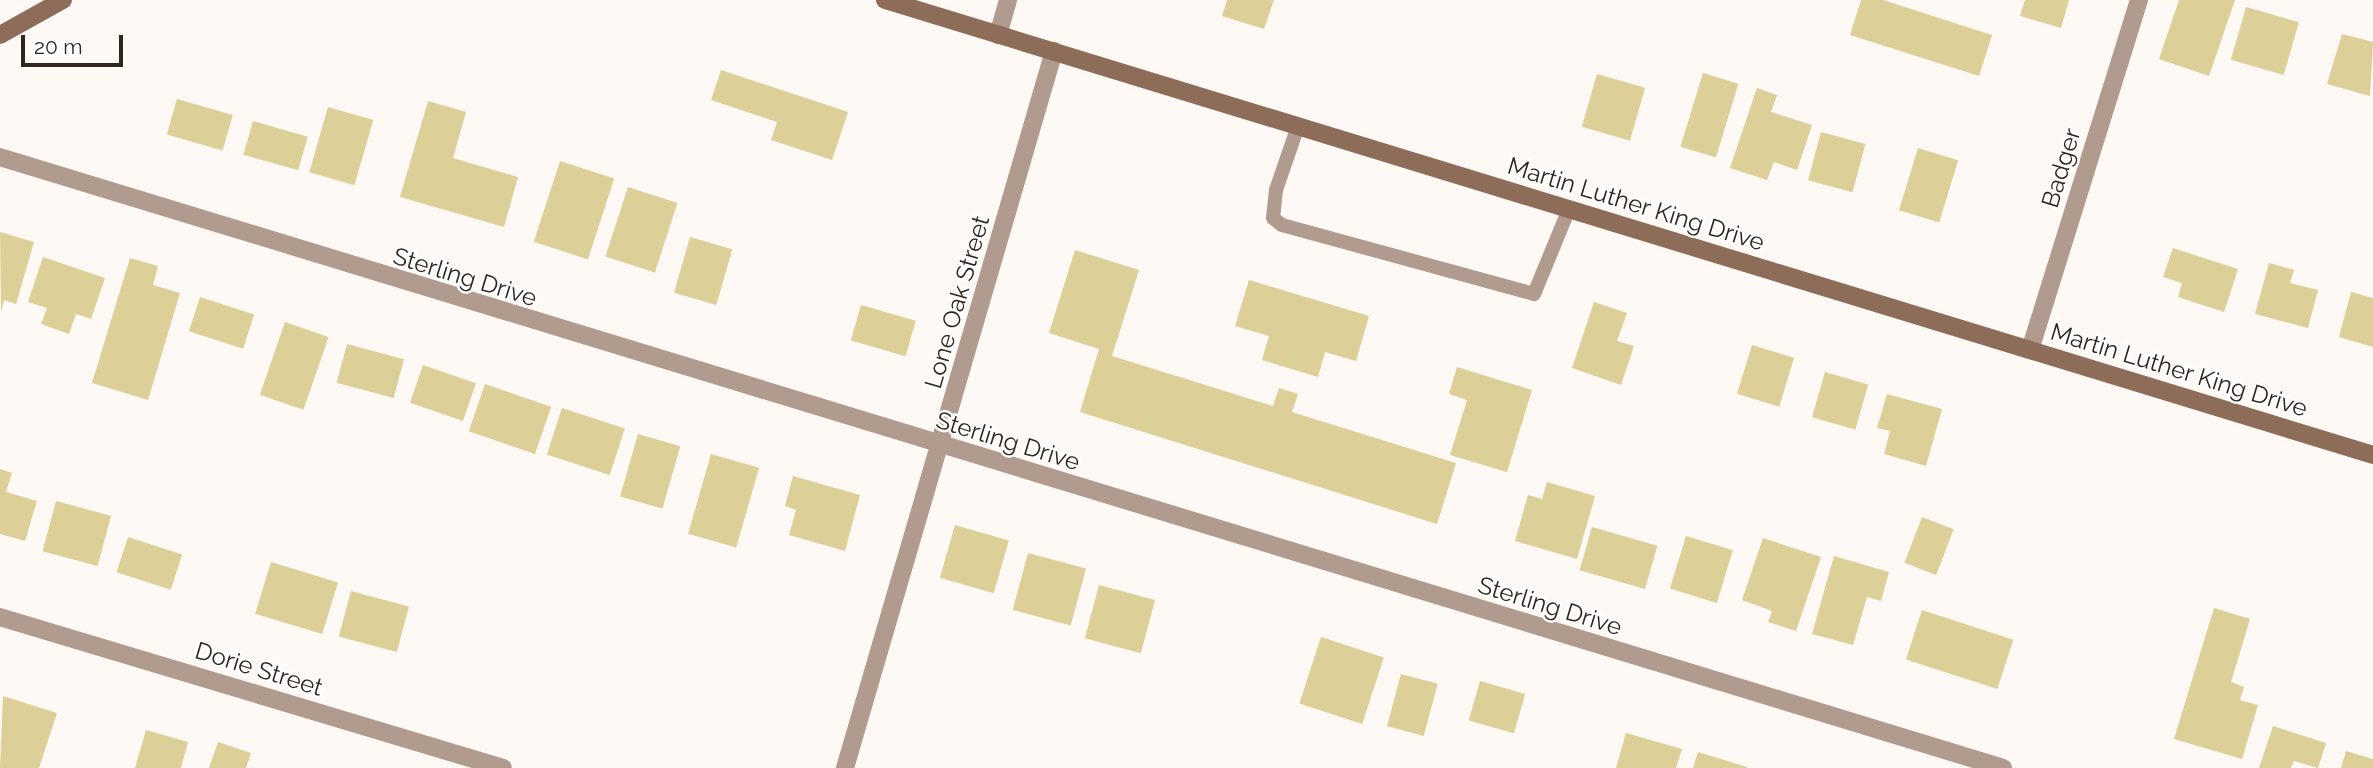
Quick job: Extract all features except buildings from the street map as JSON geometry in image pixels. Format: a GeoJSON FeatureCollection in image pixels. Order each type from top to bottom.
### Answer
{"type":"FeatureCollection","features":[{"type":"Feature","properties":{"kind":"main road"},"geometry":{"type":"LineString","coordinates":[[0,35],[63,0]]}},
{"type":"Feature","properties":{"kind":"main road","name":"Martin Luther King Drive"},"geometry":{"type":"LineString","coordinates":[[886,0],[2373,455]]}},
{"type":"Feature","properties":{"kind":"street"},"geometry":{"type":"LineString","coordinates":[[998,35],[1008,0]]}},
{"type":"Feature","properties":{"kind":"street","name":"Badger"},"geometry":{"type":"LineString","coordinates":[[2030,350],[2138,0]]}},
{"type":"Feature","properties":{"kind":"street","name":"Lone Oak Street"},"geometry":{"type":"LineString","coordinates":[[845,768],[941,447],[1054,51]]}},
{"type":"Feature","properties":{"kind":"street","name":"Sterling Drive"},"geometry":{"type":"LineString","coordinates":[[0,157],[941,447],[2003,768]]}},
{"type":"Feature","properties":{"kind":"street","name":"Dorie Street"},"geometry":{"type":"LineString","coordinates":[[0,617],[503,768]]}},
{"type":"Feature","properties":{"kind":"lane"},"geometry":{"type":"LineString","coordinates":[[1298,126],[1276,190],[1273,218],[1282,225],[1534,294],[1569,209]]}}]}
